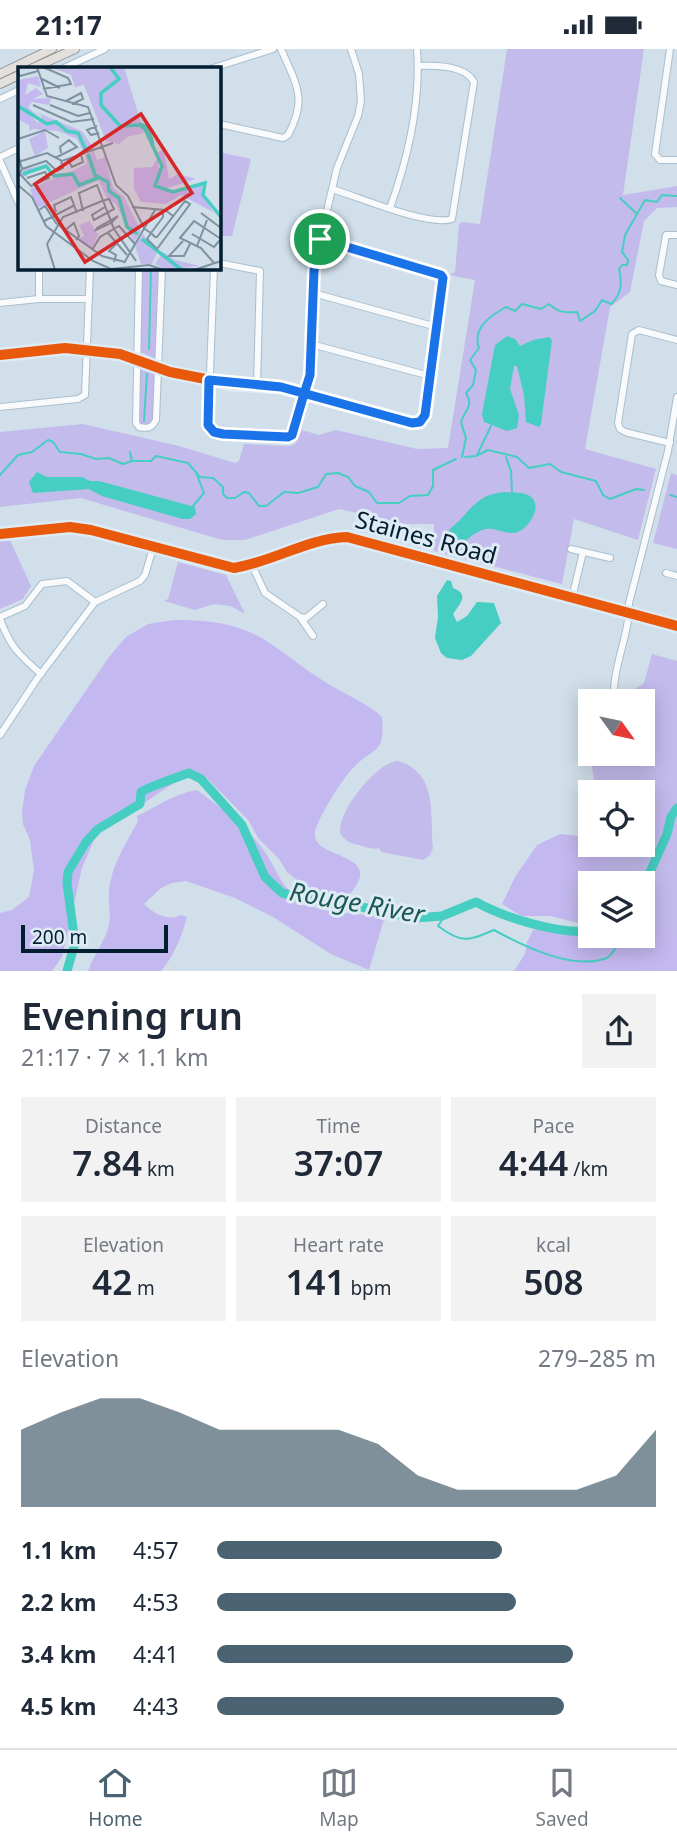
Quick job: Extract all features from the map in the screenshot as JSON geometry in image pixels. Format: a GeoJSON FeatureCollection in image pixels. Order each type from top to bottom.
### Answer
{"type":"FeatureCollection","features":[{"type":"Feature","properties":{"kind":"main road"},"geometry":{"type":"LineString","coordinates":[[0,74],[52,49]]}},
{"type":"Feature","properties":{"kind":"main road"},"geometry":{"type":"LineString","coordinates":[[35,67],[75,49]]}},
{"type":"Feature","properties":{"kind":"main road"},"geometry":{"type":"LineString","coordinates":[[0,84],[18,75]]}},
{"type":"Feature","properties":{"kind":"street"},"geometry":{"type":"LineString","coordinates":[[67,67],[105,49]]}},
{"type":"Feature","properties":{"kind":"street"},"geometry":{"type":"LineString","coordinates":[[216,67],[273,49]]}},
{"type":"Feature","properties":{"kind":"street"},"geometry":{"type":"LineString","coordinates":[[220,124],[283,138],[288,135],[299,111],[299,94],[281,49]]}},
{"type":"Feature","properties":{"kind":"street"},"geometry":{"type":"LineString","coordinates":[[214,269],[208,425],[214,432],[223,434],[288,437],[292,435],[310,375],[314,271],[320,239],[337,168],[358,117],[361,101],[359,74],[351,49]]}},
{"type":"Feature","properties":{"kind":"street"},"geometry":{"type":"LineString","coordinates":[[390,208],[414,119],[417,49]]}},
{"type":"Feature","properties":{"kind":"street"},"geometry":{"type":"LineString","coordinates":[[670,49],[655,154],[660,160],[677,160]]}},
{"type":"Feature","properties":{"kind":"street"},"geometry":{"type":"LineString","coordinates":[[332,190],[443,222],[452,219],[474,82],[466,72],[418,66]]}},
{"type":"Feature","properties":{"kind":"street"},"geometry":{"type":"LineString","coordinates":[[0,99],[18,90]]}},
{"type":"Feature","properties":{"kind":"street"},"geometry":{"type":"LineString","coordinates":[[18,149],[0,159],[18,202]]}},
{"type":"Feature","properties":{"kind":"street"},"geometry":{"type":"LineString","coordinates":[[677,235],[666,235],[659,273],[661,281],[677,285]]}},
{"type":"Feature","properties":{"kind":"street"},"geometry":{"type":"LineString","coordinates":[[0,355],[65,348],[120,354],[209,380],[281,387],[412,423],[420,422],[425,415],[444,283],[441,275],[320,239]]}},
{"type":"Feature","properties":{"kind":"street"},"geometry":{"type":"LineString","coordinates":[[220,263],[260,271],[257,385]]}},
{"type":"Feature","properties":{"kind":"street"},"geometry":{"type":"LineString","coordinates":[[39,269],[39,299]]}},
{"type":"Feature","properties":{"kind":"street"},"geometry":{"type":"LineString","coordinates":[[0,407],[78,399],[85,395],[90,269]]}},
{"type":"Feature","properties":{"kind":"street"},"geometry":{"type":"LineString","coordinates":[[139,269],[135,423],[148,429],[156,420],[162,269]]}},
{"type":"Feature","properties":{"kind":"street"},"geometry":{"type":"LineString","coordinates":[[313,293],[437,327]]}},
{"type":"Feature","properties":{"kind":"street"},"geometry":{"type":"LineString","coordinates":[[0,303],[39,299],[89,299]]}},
{"type":"Feature","properties":{"kind":"street"},"geometry":{"type":"LineString","coordinates":[[670,443],[625,432],[620,429],[618,423],[632,334],[639,330],[677,340]]}},
{"type":"Feature","properties":{"kind":"street"},"geometry":{"type":"LineString","coordinates":[[311,344],[430,376]]}},
{"type":"Feature","properties":{"kind":"street"},"geometry":{"type":"LineString","coordinates":[[614,689],[614,678],[629,621],[629,603],[670,443],[677,397]]}},
{"type":"Feature","properties":{"kind":"street","name":"Staines Road"},"geometry":{"type":"LineString","coordinates":[[0,534],[70,527],[91,530],[234,568],[252,565],[333,537],[347,537],[677,626]]}},
{"type":"Feature","properties":{"kind":"street"},"geometry":{"type":"LineString","coordinates":[[0,735],[95,602],[145,575],[152,548]]}},
{"type":"Feature","properties":{"kind":"street"},"geometry":{"type":"LineString","coordinates":[[571,549],[610,558]]}},
{"type":"Feature","properties":{"kind":"street"},"geometry":{"type":"LineString","coordinates":[[572,598],[583,552]]}},
{"type":"Feature","properties":{"kind":"street"},"geometry":{"type":"LineString","coordinates":[[252,565],[265,593],[300,617],[313,636]]}},
{"type":"Feature","properties":{"kind":"street"},"geometry":{"type":"LineString","coordinates":[[667,573],[677,576]]}},
{"type":"Feature","properties":{"kind":"street"},"geometry":{"type":"LineString","coordinates":[[41,674],[15,651],[0,618],[25,606],[43,584],[67,581],[73,583],[95,602]]}},
{"type":"Feature","properties":{"kind":"street"},"geometry":{"type":"LineString","coordinates":[[300,617],[306,618],[323,604]]}},
{"type":"Feature","properties":{"kind":"street"},"geometry":{"type":"LineString","coordinates":[[1,718],[8,723]]}},
{"type":"Feature","properties":{"kind":"shaded area"},"geometry":{"type":"Polygon","coordinates":[[[507,49],[644,49],[623,195],[677,186],[677,207],[657,208],[644,221],[630,292],[610,307],[585,449],[656,469],[638,540],[574,519],[562,584],[434,551],[434,524],[407,524],[339,509],[245,540],[222,540],[81,498],[0,507],[0,432],[83,424],[179,446],[235,463],[239,461],[244,444],[289,446],[295,444],[302,430],[319,435],[336,430],[417,449],[448,448],[475,280],[449,275],[455,272],[459,225],[461,222],[480,224],[507,49]]]}},
{"type":"Feature","properties":{"kind":"shaded area"},"geometry":{"type":"Polygon","coordinates":[[[220,152],[251,159],[232,236],[220,236],[220,152]]]}},
{"type":"Feature","properties":{"kind":"shaded area"},"geometry":{"type":"Polygon","coordinates":[[[142,269],[159,269],[156,357],[140,352],[142,269]]]}},
{"type":"Feature","properties":{"kind":"shaded area"},"geometry":{"type":"Polygon","coordinates":[[[507,336],[515,339],[520,346],[549,337],[552,340],[539,427],[526,422],[524,395],[517,366],[514,366],[510,389],[519,415],[517,428],[507,431],[484,422],[482,414],[495,345],[507,336]]]}},
{"type":"Feature","properties":{"kind":"shaded area"},"geometry":{"type":"Polygon","coordinates":[[[139,367],[156,374],[155,416],[150,426],[137,422],[139,367]]]}},
{"type":"Feature","properties":{"kind":"shaded area"},"geometry":{"type":"Polygon","coordinates":[[[37,472],[47,477],[82,477],[99,481],[195,507],[196,514],[190,519],[182,519],[102,496],[89,489],[33,493],[29,482],[37,472]]]}},
{"type":"Feature","properties":{"kind":"shaded area"},"geometry":{"type":"Polygon","coordinates":[[[671,473],[677,475],[677,549],[653,543],[671,473]]]}},
{"type":"Feature","properties":{"kind":"shaded area"},"geometry":{"type":"Polygon","coordinates":[[[506,492],[526,494],[533,499],[534,514],[528,524],[515,533],[482,530],[457,549],[452,549],[447,537],[452,527],[480,500],[506,492]]]}},
{"type":"Feature","properties":{"kind":"shaded area"},"geometry":{"type":"Polygon","coordinates":[[[0,540],[10,540],[31,586],[23,599],[0,609],[0,540]]]}},
{"type":"Feature","properties":{"kind":"shaded area"},"geometry":{"type":"Polygon","coordinates":[[[178,562],[226,575],[245,614],[231,606],[214,604],[195,610],[164,601],[168,599],[178,562]]]}},
{"type":"Feature","properties":{"kind":"shaded area"},"geometry":{"type":"Polygon","coordinates":[[[447,580],[451,581],[453,588],[462,596],[461,603],[453,614],[457,622],[467,616],[477,602],[494,603],[501,623],[471,656],[462,660],[447,658],[441,653],[435,638],[437,596],[447,580]]]}},
{"type":"Feature","properties":{"kind":"shaded area"},"geometry":{"type":"Polygon","coordinates":[[[174,620],[215,623],[254,634],[382,717],[380,744],[343,780],[315,832],[320,845],[357,866],[360,872],[358,883],[346,900],[313,893],[287,872],[279,859],[258,838],[249,821],[207,778],[193,775],[180,779],[107,824],[94,840],[82,868],[62,957],[52,971],[0,971],[0,913],[12,910],[29,897],[34,870],[30,840],[23,824],[22,812],[25,790],[34,766],[109,657],[126,637],[148,624],[174,620]]]}},
{"type":"Feature","properties":{"kind":"shaded area"},"geometry":{"type":"Polygon","coordinates":[[[652,654],[677,661],[677,946],[655,940],[655,871],[578,871],[578,923],[550,916],[578,846],[578,857],[655,857],[655,780],[594,780],[592,767],[655,766],[655,689],[635,689],[644,683],[652,654]]]}},
{"type":"Feature","properties":{"kind":"shaded area"},"geometry":{"type":"Polygon","coordinates":[[[398,761],[420,775],[429,796],[433,848],[430,855],[423,860],[381,852],[379,848],[353,843],[343,838],[340,832],[342,820],[362,787],[380,769],[398,761]]]}},
{"type":"Feature","properties":{"kind":"shaded area"},"geometry":{"type":"Polygon","coordinates":[[[197,790],[234,818],[251,835],[265,852],[284,884],[300,900],[319,909],[384,919],[369,970],[331,954],[273,917],[235,898],[186,881],[161,888],[144,904],[166,917],[187,917],[177,946],[161,971],[88,971],[107,931],[110,921],[110,882],[120,855],[138,821],[137,816],[173,797],[197,790]]]}},
{"type":"Feature","properties":{"kind":"shaded area"},"geometry":{"type":"Polygon","coordinates":[[[677,801],[662,833],[655,837],[655,817],[677,801]]]}},
{"type":"Feature","properties":{"kind":"shaded area"},"geometry":{"type":"Polygon","coordinates":[[[560,834],[578,836],[578,857],[622,857],[599,871],[578,871],[578,884],[566,891],[578,904],[578,920],[521,916],[502,904],[515,877],[537,845],[560,834]]]}},
{"type":"Feature","properties":{"kind":"shaded area"},"geometry":{"type":"Polygon","coordinates":[[[562,926],[578,928],[578,948],[655,948],[655,926],[677,936],[677,971],[514,971],[525,954],[533,930],[562,926]]]}},
{"type":"Feature","properties":{"kind":"waterway"},"geometry":{"type":"LineString","coordinates":[[462,457],[466,438],[461,422],[469,405],[466,393],[473,385],[476,370],[470,360],[479,348],[478,334],[484,323],[506,307],[515,311],[522,304],[541,309],[549,304],[555,309],[577,312],[580,321],[595,311],[602,300],[611,304],[620,288],[619,269],[622,265],[627,265],[628,260],[622,252],[625,235],[645,200],[657,202],[662,195],[677,196]]}},
{"type":"Feature","properties":{"kind":"waterway"},"geometry":{"type":"LineString","coordinates":[[620,198],[637,214]]}},
{"type":"Feature","properties":{"kind":"waterway"},"geometry":{"type":"LineString","coordinates":[[149,349],[151,269]]}},
{"type":"Feature","properties":{"kind":"waterway"},"geometry":{"type":"LineString","coordinates":[[144,421],[147,374]]}},
{"type":"Feature","properties":{"kind":"waterway"},"geometry":{"type":"LineString","coordinates":[[477,455],[491,426]]}},
{"type":"Feature","properties":{"kind":"waterway"},"geometry":{"type":"LineString","coordinates":[[0,475],[18,455],[32,452],[48,440],[53,442],[60,452],[96,459],[109,458],[123,464],[151,461],[156,456],[188,463],[200,477],[213,478],[223,487],[223,494],[227,498],[249,493],[259,506],[266,506],[284,492],[298,493],[318,487],[326,474],[338,473],[348,477],[355,486],[369,492],[377,503],[399,503],[410,496],[428,495],[433,486],[433,470],[456,459]]}},
{"type":"Feature","properties":{"kind":"waterway"},"geometry":{"type":"LineString","coordinates":[[465,457],[476,456],[488,450],[517,457],[529,468],[550,464],[561,472],[596,481],[603,495],[610,499],[636,489],[644,490]]}},
{"type":"Feature","properties":{"kind":"waterway"},"geometry":{"type":"LineString","coordinates":[[130,452],[132,461]]}},
{"type":"Feature","properties":{"kind":"waterway"},"geometry":{"type":"LineString","coordinates":[[506,457],[511,471],[512,493]]}},
{"type":"Feature","properties":{"kind":"waterway"},"geometry":{"type":"LineString","coordinates":[[193,506],[204,493],[197,475]]}},
{"type":"Feature","properties":{"kind":"waterway"},"geometry":{"type":"LineString","coordinates":[[670,495],[677,497]]}},
{"type":"Feature","properties":{"kind":"waterway","name":"Rouge River"},"geometry":{"type":"LineString","coordinates":[[67,971],[75,943],[68,872],[86,842],[98,829],[140,804],[141,792],[189,773],[201,779],[242,825],[265,877],[282,893],[415,918],[442,916],[476,902],[532,924],[578,931]]}},
{"type":"Feature","properties":{"kind":"waterway","name":"Rouge River"},"geometry":{"type":"LineString","coordinates":[[650,871],[677,808]]}},
{"type":"Feature","properties":{"kind":"waterway"},"geometry":{"type":"LineString","coordinates":[[442,920],[438,926],[459,938],[478,937],[494,930],[519,943],[564,959],[594,961],[607,958],[616,948]]}},
{"type":"Feature","properties":{"kind":"cycle path"},"geometry":{"type":"LineString","coordinates":[[0,355],[65,348],[120,354],[170,372],[231,384],[281,387],[412,423],[420,422],[425,415],[443,278],[441,275],[320,239]]}},
{"type":"Feature","properties":{"kind":"cycle path"},"geometry":{"type":"LineString","coordinates":[[0,534],[70,527],[91,530],[234,568],[319,541],[347,537],[677,626]]}},
{"type":"Feature","properties":{"kind":"route"},"geometry":{"type":"LineString","coordinates":[[320,239],[314,271],[310,375],[306,387],[304,394],[292,435],[288,437],[214,432],[208,425],[209,380],[281,387],[304,394],[412,423],[420,422],[425,415],[443,278],[441,275],[320,239]]}}]}
